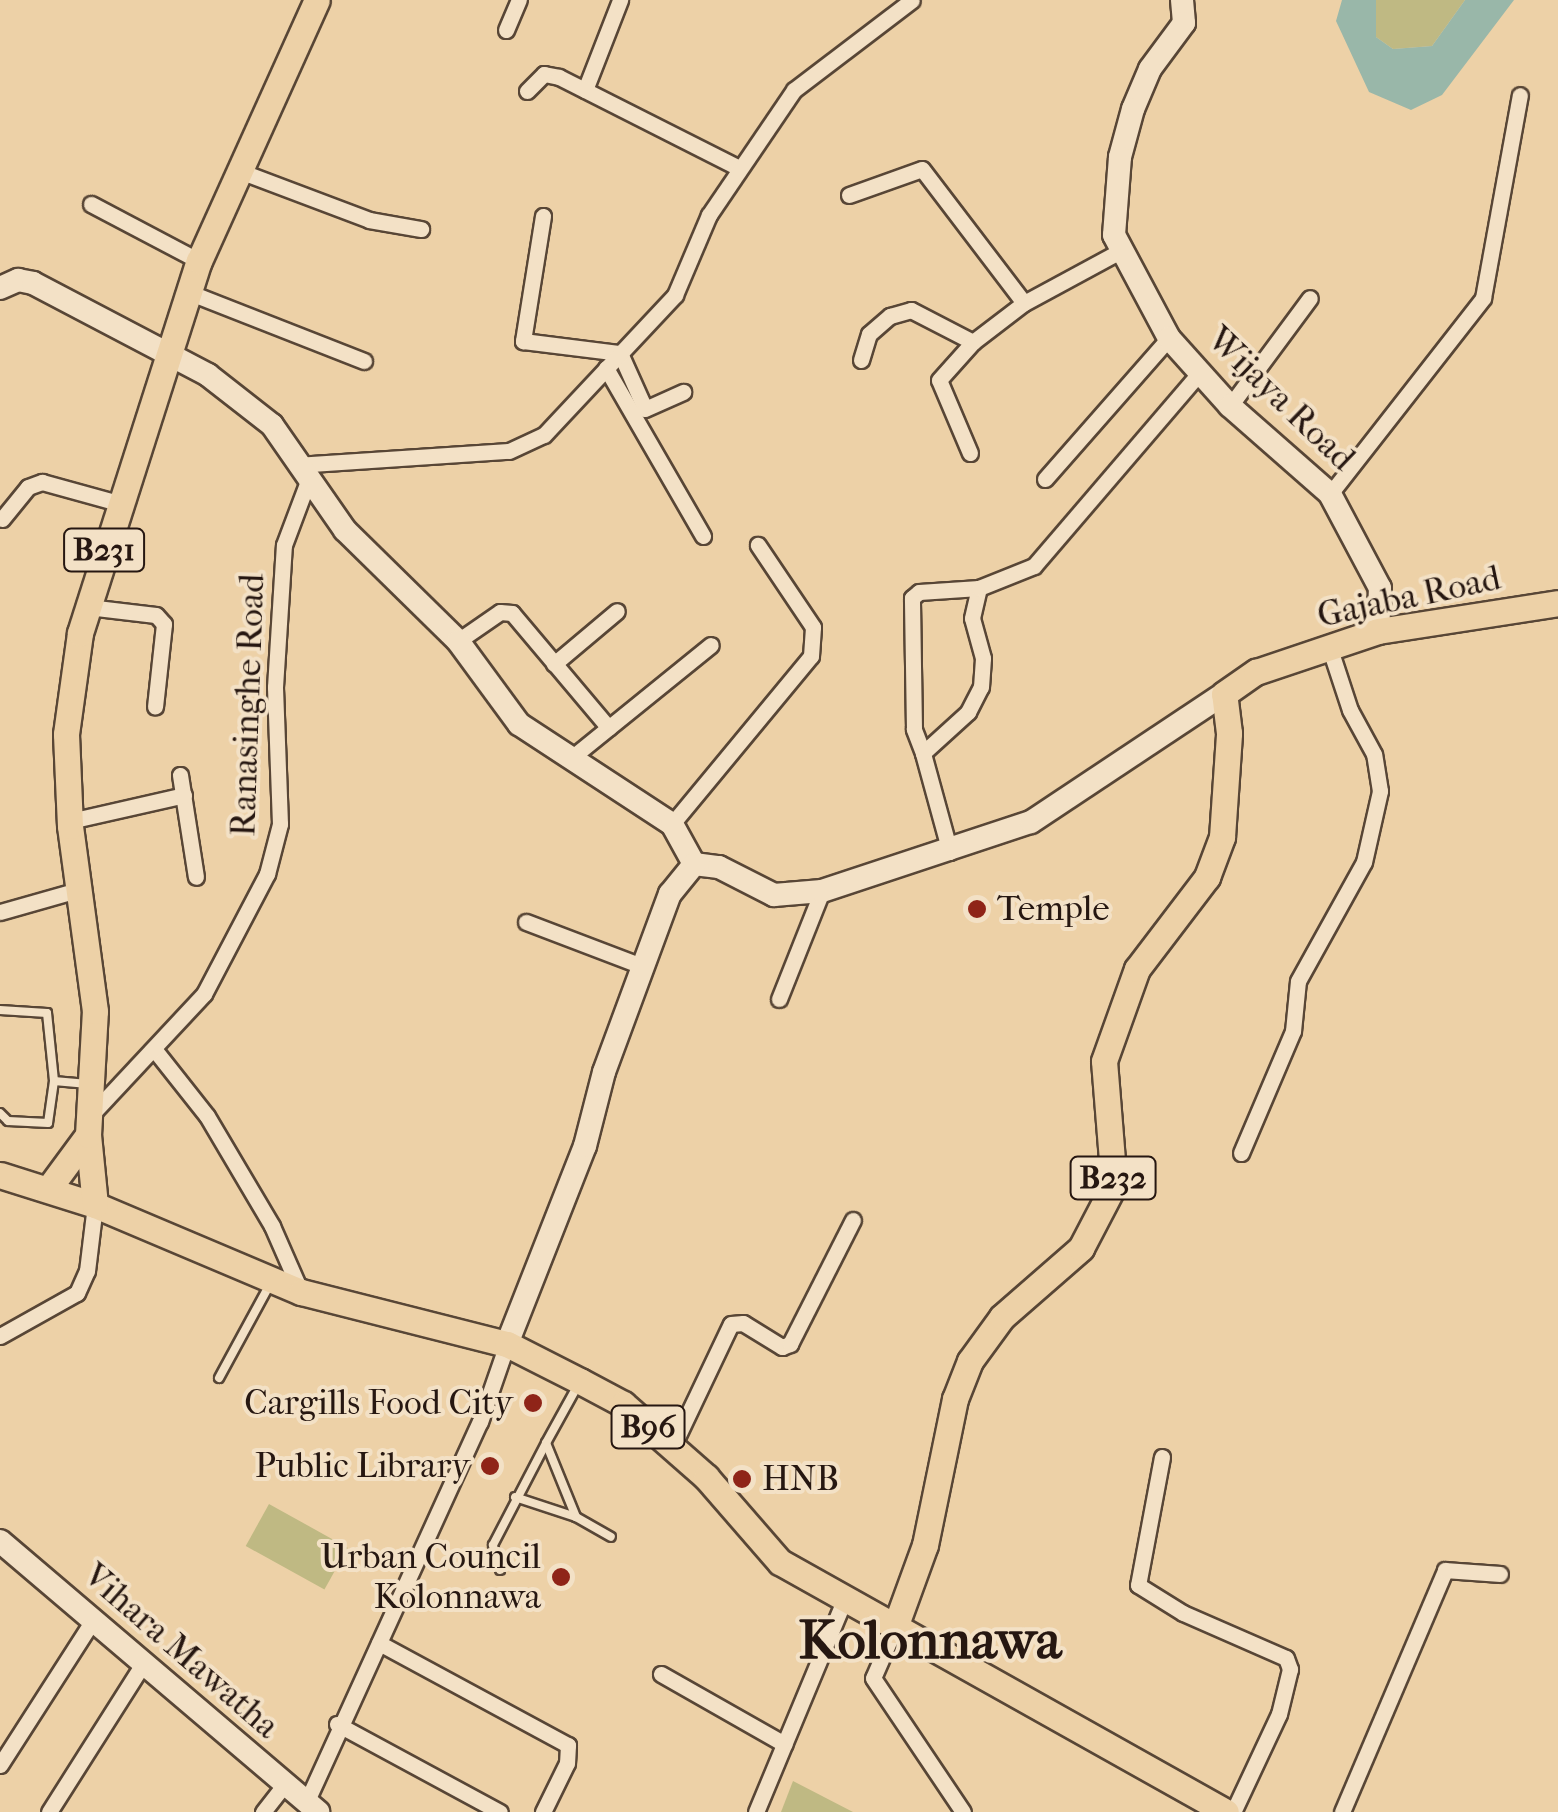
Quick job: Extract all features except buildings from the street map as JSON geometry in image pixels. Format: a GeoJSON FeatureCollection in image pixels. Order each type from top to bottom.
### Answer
{"type":"FeatureCollection","features":[{"type":"Feature","properties":{"kind":"main road","name":"B231"},"geometry":{"type":"LineString","coordinates":[[95,1205],[90,1124],[95,1011],[70,820],[66,734],[88,607],[165,354],[198,261],[317,0]]}},
{"type":"Feature","properties":{"kind":"main road","name":"Gajaba Road"},"geometry":{"type":"LineString","coordinates":[[1224,694],[1256,672],[1378,631],[1558,603]]}},
{"type":"Feature","properties":{"kind":"main road","name":"B232"},"geometry":{"type":"LineString","coordinates":[[894,1630],[925,1546],[955,1399],[970,1360],[1002,1317],[1081,1248],[1114,1185],[1104,1061],[1137,969],[1207,876],[1222,837],[1229,733],[1224,694]]}},
{"type":"Feature","properties":{"kind":"main road"},"geometry":{"type":"LineString","coordinates":[[49,1188],[90,1124]]}},
{"type":"Feature","properties":{"kind":"main road","name":"B96"},"geometry":{"type":"LineString","coordinates":[[0,1175],[95,1205],[301,1292],[507,1344],[580,1381],[623,1404],[672,1448],[780,1562],[894,1630],[981,1670],[1229,1812]]}},
{"type":"Feature","properties":{"kind":"street"},"geometry":{"type":"LineString","coordinates":[[506,30],[519,0]]}},
{"type":"Feature","properties":{"kind":"street"},"geometry":{"type":"LineString","coordinates":[[585,90],[620,0]]}},
{"type":"Feature","properties":{"kind":"street"},"geometry":{"type":"LineString","coordinates":[[302,473],[509,451],[544,436],[675,295],[709,215],[794,90],[912,0]]}},
{"type":"Feature","properties":{"kind":"street","name":"Wijaya Road"},"geometry":{"type":"LineString","coordinates":[[1182,0],[1184,23],[1150,70],[1120,156],[1114,235],[1169,338],[1230,406],[1330,494],[1380,588],[1378,631]]}},
{"type":"Feature","properties":{"kind":"street"},"geometry":{"type":"LineString","coordinates":[[527,91],[544,74],[585,90],[739,168]]}},
{"type":"Feature","properties":{"kind":"street"},"geometry":{"type":"LineString","coordinates":[[1330,494],[1483,298],[1520,95]]}},
{"type":"Feature","properties":{"kind":"street"},"geometry":{"type":"LineString","coordinates":[[237,170],[369,220],[421,230]]}},
{"type":"Feature","properties":{"kind":"street"},"geometry":{"type":"LineString","coordinates":[[850,195],[922,170],[1024,303]]}},
{"type":"Feature","properties":{"kind":"street"},"geometry":{"type":"LineString","coordinates":[[91,204],[198,261]]}},
{"type":"Feature","properties":{"kind":"street"},"geometry":{"type":"LineString","coordinates":[[543,216],[524,342],[620,353]]}},
{"type":"Feature","properties":{"kind":"street"},"geometry":{"type":"LineString","coordinates":[[970,454],[938,380],[972,342],[1024,303],[1120,251]]}},
{"type":"Feature","properties":{"kind":"street"},"geometry":{"type":"LineString","coordinates":[[0,288],[32,283],[208,376],[272,426],[346,530],[458,641],[519,724],[672,824],[694,864]]}},
{"type":"Feature","properties":{"kind":"street"},"geometry":{"type":"LineString","coordinates":[[188,292],[364,361]]}},
{"type":"Feature","properties":{"kind":"street"},"geometry":{"type":"LineString","coordinates":[[1230,406],[1310,298]]}},
{"type":"Feature","properties":{"kind":"street"},"geometry":{"type":"LineString","coordinates":[[861,360],[868,334],[911,310],[972,342]]}},
{"type":"Feature","properties":{"kind":"street"},"geometry":{"type":"LineString","coordinates":[[1046,480],[1169,338]]}},
{"type":"Feature","properties":{"kind":"street"},"geometry":{"type":"LineString","coordinates":[[620,353],[645,409],[683,392]]}},
{"type":"Feature","properties":{"kind":"street"},"geometry":{"type":"LineString","coordinates":[[606,368],[703,536]]}},
{"type":"Feature","properties":{"kind":"street"},"geometry":{"type":"LineString","coordinates":[[950,852],[914,729],[912,598],[919,592],[980,588],[1034,566],[1200,372]]}},
{"type":"Feature","properties":{"kind":"street","name":"Ranasinghe Road"},"geometry":{"type":"LineString","coordinates":[[90,1124],[204,994],[271,858],[280,824],[276,687],[284,545],[302,473]]}},
{"type":"Feature","properties":{"kind":"street"},"geometry":{"type":"LineString","coordinates":[[2,519],[42,482],[118,503]]}},
{"type":"Feature","properties":{"kind":"street"},"geometry":{"type":"LineString","coordinates":[[672,824],[811,656],[813,627],[758,545]]}},
{"type":"Feature","properties":{"kind":"street"},"geometry":{"type":"LineString","coordinates":[[923,753],[968,712],[981,687],[983,658],[972,618],[980,588]]}},
{"type":"Feature","properties":{"kind":"street"},"geometry":{"type":"LineString","coordinates":[[88,607],[156,615],[164,624],[155,707]]}},
{"type":"Feature","properties":{"kind":"street"},"geometry":{"type":"LineString","coordinates":[[458,641],[506,610],[609,728]]}},
{"type":"Feature","properties":{"kind":"street"},"geometry":{"type":"LineString","coordinates":[[554,664],[617,611]]}},
{"type":"Feature","properties":{"kind":"street"},"geometry":{"type":"LineString","coordinates":[[570,759],[712,646]]}},
{"type":"Feature","properties":{"kind":"street"},"geometry":{"type":"LineString","coordinates":[[1241,1153],[1294,1030],[1298,981],[1364,862],[1380,791],[1374,754],[1350,710],[1329,646]]}},
{"type":"Feature","properties":{"kind":"street"},"geometry":{"type":"LineString","coordinates":[[694,864],[719,867],[774,895],[822,892],[950,852],[1032,822],[1224,694]]}},
{"type":"Feature","properties":{"kind":"street"},"geometry":{"type":"LineString","coordinates":[[180,774],[196,876]]}},
{"type":"Feature","properties":{"kind":"street"},"geometry":{"type":"LineString","coordinates":[[70,820],[184,795]]}},
{"type":"Feature","properties":{"kind":"street"},"geometry":{"type":"LineString","coordinates":[[312,1807],[337,1724],[379,1643],[480,1422],[585,1146],[642,966],[670,894],[694,864]]}},
{"type":"Feature","properties":{"kind":"street"},"geometry":{"type":"LineString","coordinates":[[0,912],[78,890]]}},
{"type":"Feature","properties":{"kind":"street"},"geometry":{"type":"LineString","coordinates":[[779,999],[822,892]]}},
{"type":"Feature","properties":{"kind":"street"},"geometry":{"type":"LineString","coordinates":[[526,922],[642,966]]}},
{"type":"Feature","properties":{"kind":"street"},"geometry":{"type":"LineString","coordinates":[[154,1049],[207,1116],[272,1226],[301,1292]]}},
{"type":"Feature","properties":{"kind":"street"},"geometry":{"type":"LineString","coordinates":[[0,1336],[77,1294],[87,1270],[95,1205]]}},
{"type":"Feature","properties":{"kind":"street"},"geometry":{"type":"LineString","coordinates":[[672,1448],[732,1324],[742,1323],[782,1347],[790,1344],[852,1220]]}},
{"type":"Feature","properties":{"kind":"street"},"geometry":{"type":"LineString","coordinates":[[1162,1458],[1138,1585],[1183,1613],[1286,1658],[1290,1669],[1279,1714],[1229,1812]]}},
{"type":"Feature","properties":{"kind":"street","name":"Vihara Mawatha"},"geometry":{"type":"LineString","coordinates":[[0,1541],[312,1807]]}},
{"type":"Feature","properties":{"kind":"street"},"geometry":{"type":"LineString","coordinates":[[1342,1812],[1445,1570],[1500,1574]]}},
{"type":"Feature","properties":{"kind":"street"},"geometry":{"type":"LineString","coordinates":[[756,1812],[844,1602]]}},
{"type":"Feature","properties":{"kind":"street"},"geometry":{"type":"LineString","coordinates":[[0,1765],[93,1620]]}},
{"type":"Feature","properties":{"kind":"street"},"geometry":{"type":"LineString","coordinates":[[894,1630],[873,1678],[964,1812]]}},
{"type":"Feature","properties":{"kind":"street"},"geometry":{"type":"LineString","coordinates":[[379,1643],[568,1745],[567,1763],[543,1812]]}},
{"type":"Feature","properties":{"kind":"street"},"geometry":{"type":"LineString","coordinates":[[50,1812],[144,1661]]}},
{"type":"Feature","properties":{"kind":"street"},"geometry":{"type":"LineString","coordinates":[[661,1674],[784,1744]]}},
{"type":"Feature","properties":{"kind":"street"},"geometry":{"type":"LineString","coordinates":[[337,1724],[500,1812]]}},
{"type":"Feature","properties":{"kind":"street"},"geometry":{"type":"LineString","coordinates":[[263,1812],[283,1786]]}},
{"type":"Feature","properties":{"kind":"lane"},"geometry":{"type":"LineString","coordinates":[[0,1010],[47,1012],[54,1080],[48,1123],[8,1121],[0,1113]]}},
{"type":"Feature","properties":{"kind":"lane"},"geometry":{"type":"LineString","coordinates":[[54,1080],[93,1084]]}},
{"type":"Feature","properties":{"kind":"lane"},"geometry":{"type":"LineString","coordinates":[[219,1378],[272,1280]]}},
{"type":"Feature","properties":{"kind":"lane"},"geometry":{"type":"LineString","coordinates":[[500,1570],[493,1545],[515,1497],[580,1381]]}},
{"type":"Feature","properties":{"kind":"lane"},"geometry":{"type":"LineString","coordinates":[[546,1442],[576,1518]]}},
{"type":"Feature","properties":{"kind":"lane"},"geometry":{"type":"LineString","coordinates":[[515,1497],[576,1518],[611,1537]]}},
{"type":"Feature","properties":{"kind":"shaded area"},"geometry":{"type":"Polygon","coordinates":[[[1342,0],[1376,0],[1376,37],[1393,49],[1432,46],[1465,0],[1514,0],[1442,95],[1411,110],[1369,92],[1336,21],[1342,0]]]}},
{"type":"Feature","properties":{"kind":"shaded area"},"geometry":{"type":"Polygon","coordinates":[[[1376,0],[1465,0],[1432,46],[1393,49],[1376,37],[1376,0]]]}},
{"type":"Feature","properties":{"kind":"shaded area"},"geometry":{"type":"Polygon","coordinates":[[[269,1504],[348,1548],[324,1590],[246,1546],[269,1504]]]}},
{"type":"Feature","properties":{"kind":"shaded area"},"geometry":{"type":"Polygon","coordinates":[[[793,1781],[853,1812],[781,1812],[793,1781]]]}},
{"type":"Feature","properties":{"kind":"place","name":"Temple"},"geometry":{"type":"Point","coordinates":[977,909]}},
{"type":"Feature","properties":{"kind":"place","name":"Cargills Food City"},"geometry":{"type":"Point","coordinates":[533,1403]}},
{"type":"Feature","properties":{"kind":"place","name":"Public Library"},"geometry":{"type":"Point","coordinates":[490,1466]}},
{"type":"Feature","properties":{"kind":"place","name":"HNB"},"geometry":{"type":"Point","coordinates":[742,1479]}},
{"type":"Feature","properties":{"kind":"place","name":"Urban Council Kolonnawa"},"geometry":{"type":"Point","coordinates":[561,1577]}},
{"type":"Feature","properties":{"kind":"district","name":"Kolonnawa"},"geometry":{"type":"Point","coordinates":[930,1641]}}]}
